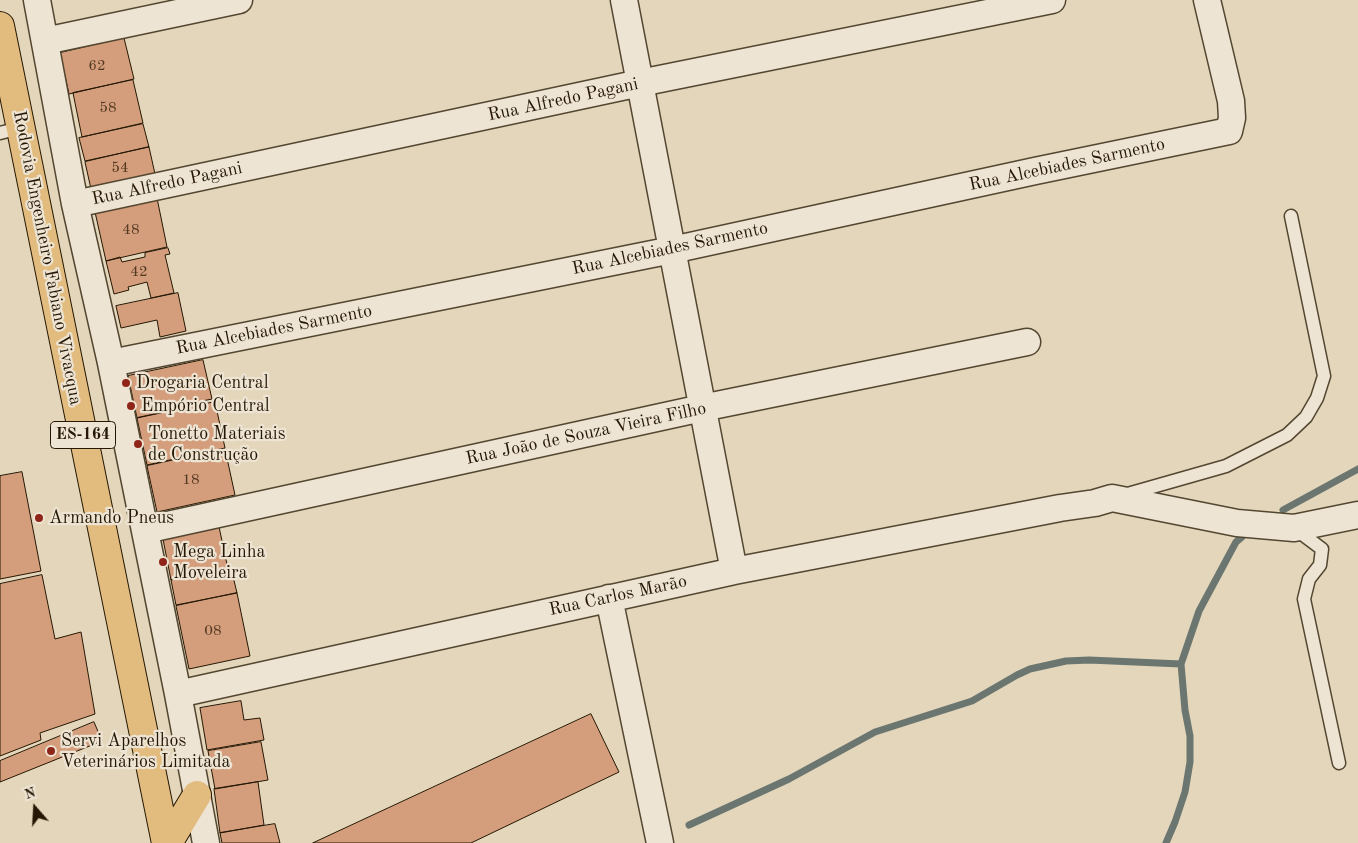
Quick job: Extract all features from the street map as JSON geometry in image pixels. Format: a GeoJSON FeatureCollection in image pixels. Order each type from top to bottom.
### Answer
{"type":"FeatureCollection","features":[{"type":"Feature","properties":{"kind":"highway","name":"Rodovia Engenheiro Fabiano Vivacqua"},"geometry":{"type":"LineString","coordinates":[[0,26],[10,130],[167,843]]}},
{"type":"Feature","properties":{"kind":"highway"},"geometry":{"type":"LineString","coordinates":[[167,843],[196,795]]}},
{"type":"Feature","properties":{"kind":"street"},"geometry":{"type":"LineString","coordinates":[[37,0],[75,204],[111,362],[206,843]]}},
{"type":"Feature","properties":{"kind":"street"},"geometry":{"type":"LineString","coordinates":[[46,41],[239,0]]}},
{"type":"Feature","properties":{"kind":"street"},"geometry":{"type":"LineString","coordinates":[[624,0],[734,571]]}},
{"type":"Feature","properties":{"kind":"street","name":"Rua Alfredo Pagani"},"geometry":{"type":"LineString","coordinates":[[75,204],[640,83],[1052,0]]}},
{"type":"Feature","properties":{"kind":"street","name":"Rua Alcebiades Sarmento"},"geometry":{"type":"LineString","coordinates":[[111,362],[672,250],[1229,131],[1232,118],[1231,101],[1207,0]]}},
{"type":"Feature","properties":{"kind":"street","name":"Rua João de Souza Vieira Filho"},"geometry":{"type":"LineString","coordinates":[[145,530],[702,408],[1028,342]]}},
{"type":"Feature","properties":{"kind":"street"},"geometry":{"type":"LineString","coordinates":[[1112,498],[1237,523],[1294,528],[1358,515]]}},
{"type":"Feature","properties":{"kind":"street","name":"Rua Carlos Marão"},"geometry":{"type":"LineString","coordinates":[[178,694],[734,571],[1060,508],[1095,503],[1112,498]]}},
{"type":"Feature","properties":{"kind":"street"},"geometry":{"type":"LineString","coordinates":[[609,598],[660,843]]}},
{"type":"Feature","properties":{"kind":"lane"},"geometry":{"type":"LineString","coordinates":[[1112,498],[1226,466],[1287,435],[1306,417],[1317,398],[1324,376],[1291,216]]}},
{"type":"Feature","properties":{"kind":"lane"},"geometry":{"type":"LineString","coordinates":[[1294,528],[1322,548],[1320,564],[1309,579],[1304,599],[1339,763]]}},
{"type":"Feature","properties":{"kind":"building"},"geometry":{"type":"Polygon","coordinates":[[[124,38],[134,79],[69,94],[60,53],[124,38]]]}},
{"type":"Feature","properties":{"kind":"building"},"geometry":{"type":"Polygon","coordinates":[[[133,80],[143,123],[82,137],[73,93],[133,80]]]}},
{"type":"Feature","properties":{"kind":"building"},"geometry":{"type":"Polygon","coordinates":[[[143,124],[149,147],[85,161],[79,138],[143,124]]]}},
{"type":"Feature","properties":{"kind":"building"},"geometry":{"type":"Polygon","coordinates":[[[149,147],[155,174],[91,189],[85,162],[149,147]]]}},
{"type":"Feature","properties":{"kind":"building"},"geometry":{"type":"Polygon","coordinates":[[[157,198],[167,247],[106,261],[95,212],[157,198]]]}},
{"type":"Feature","properties":{"kind":"building"},"geometry":{"type":"Polygon","coordinates":[[[168,248],[170,254],[165,255],[174,293],[151,298],[147,282],[128,287],[129,290],[114,294],[106,261],[120,257],[122,262],[145,257],[145,253],[168,248]]]}},
{"type":"Feature","properties":{"kind":"building"},"geometry":{"type":"Polygon","coordinates":[[[178,293],[186,331],[160,337],[157,320],[121,328],[116,306],[178,293]]]}},
{"type":"Feature","properties":{"kind":"building"},"geometry":{"type":"Polygon","coordinates":[[[203,360],[212,399],[202,401],[202,404],[137,418],[128,376],[203,360]]]}},
{"type":"Feature","properties":{"kind":"building"},"geometry":{"type":"Polygon","coordinates":[[[215,402],[225,448],[147,465],[137,418],[215,402]]]}},
{"type":"Feature","properties":{"kind":"building"},"geometry":{"type":"Polygon","coordinates":[[[225,449],[235,495],[157,512],[147,466],[225,449]]]}},
{"type":"Feature","properties":{"kind":"building"},"geometry":{"type":"Polygon","coordinates":[[[22,472],[41,571],[0,579],[0,476],[22,472]]]}},
{"type":"Feature","properties":{"kind":"building"},"geometry":{"type":"Polygon","coordinates":[[[218,522],[228,569],[171,580],[162,534],[218,522]]]}},
{"type":"Feature","properties":{"kind":"building"},"geometry":{"type":"Polygon","coordinates":[[[231,568],[237,593],[176,605],[171,580],[231,568]]]}},
{"type":"Feature","properties":{"kind":"building"},"geometry":{"type":"Polygon","coordinates":[[[42,575],[55,639],[81,632],[95,714],[40,733],[41,740],[0,756],[0,584],[42,575]]]}},
{"type":"Feature","properties":{"kind":"building"},"geometry":{"type":"Polygon","coordinates":[[[237,593],[250,656],[189,669],[176,606],[237,593]]]}},
{"type":"Feature","properties":{"kind":"building"},"geometry":{"type":"Polygon","coordinates":[[[241,701],[244,720],[260,718],[264,740],[207,750],[200,708],[241,701]]]}},
{"type":"Feature","properties":{"kind":"building"},"geometry":{"type":"Polygon","coordinates":[[[591,714],[619,772],[471,843],[313,843],[591,714]]]}},
{"type":"Feature","properties":{"kind":"building","name":"Servi Aparelhos Veterinários Limitada"},"geometry":{"type":"Polygon","coordinates":[[[94,722],[102,741],[0,782],[0,761],[94,722]]]}},
{"type":"Feature","properties":{"kind":"building"},"geometry":{"type":"Polygon","coordinates":[[[261,742],[268,780],[215,789],[208,751],[261,742]]]}},
{"type":"Feature","properties":{"kind":"building"},"geometry":{"type":"Polygon","coordinates":[[[258,782],[264,825],[220,833],[214,789],[258,782]]]}},
{"type":"Feature","properties":{"kind":"building"},"geometry":{"type":"Polygon","coordinates":[[[275,824],[280,843],[222,843],[220,833],[275,824]]]}},
{"type":"Feature","properties":{"kind":"waterway"},"geometry":{"type":"LineString","coordinates":[[1283,510],[1358,469]]}},
{"type":"Feature","properties":{"kind":"waterway"},"geometry":{"type":"LineString","coordinates":[[1166,843],[1185,792],[1190,762],[1190,736],[1185,710],[1181,664],[1199,611],[1236,542],[1242,537]]}},
{"type":"Feature","properties":{"kind":"waterway"},"geometry":{"type":"LineString","coordinates":[[689,825],[789,779],[875,732],[972,701],[1030,669],[1066,661],[1089,660],[1181,664]]}},
{"type":"Feature","properties":{"kind":"place","name":"Drogaria Central"},"geometry":{"type":"Point","coordinates":[126,383]}},
{"type":"Feature","properties":{"kind":"place","name":"Empório Central"},"geometry":{"type":"Point","coordinates":[131,406]}},
{"type":"Feature","properties":{"kind":"place","name":"Tonetto Materiais de Construção"},"geometry":{"type":"Point","coordinates":[138,444]}},
{"type":"Feature","properties":{"kind":"place","name":"Armando Pneus"},"geometry":{"type":"Point","coordinates":[39,518]}},
{"type":"Feature","properties":{"kind":"place","name":"Mega Linha Moveleira"},"geometry":{"type":"Point","coordinates":[163,562]}},
{"type":"Feature","properties":{"kind":"place","name":"Servi Aparelhos Veterinários Limitada"},"geometry":{"type":"Point","coordinates":[51,751]}}]}
